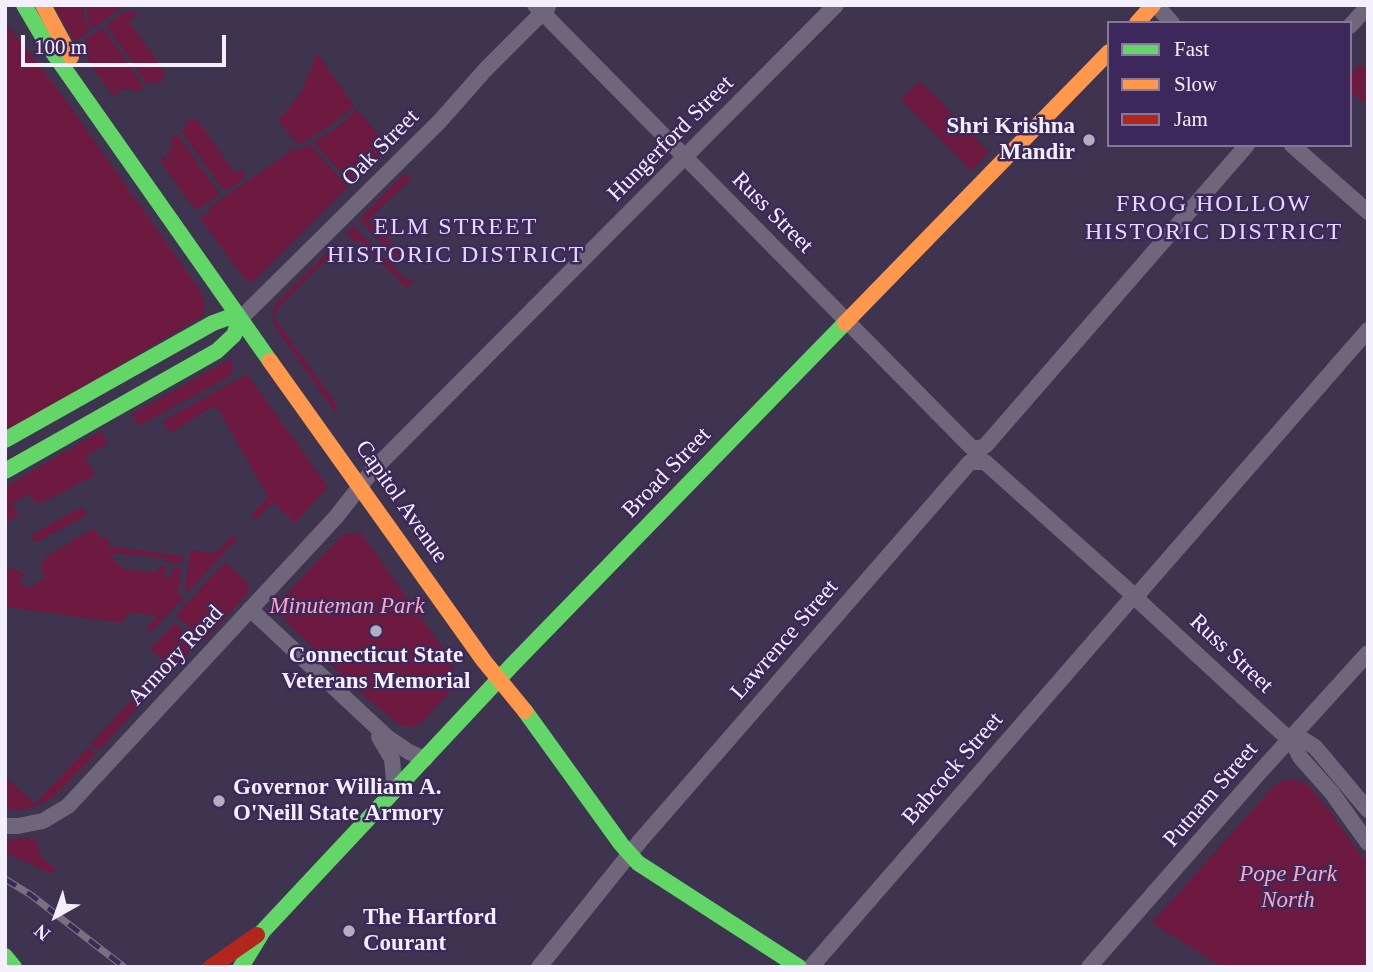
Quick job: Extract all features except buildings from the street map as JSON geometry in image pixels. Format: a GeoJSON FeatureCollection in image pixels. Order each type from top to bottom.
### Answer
{"type":"FeatureCollection","features":[{"type":"Feature","properties":{"kind":"main road","name":"Capitol Avenue"},"geometry":{"type":"LineString","coordinates":[[24,5],[47,44],[484,661],[500,678],[630,854],[638,863],[799,967]]}},
{"type":"Feature","properties":{"kind":"main road"},"geometry":{"type":"LineString","coordinates":[[43,5],[69,53],[82,93]]}},
{"type":"Feature","properties":{"kind":"main road"},"geometry":{"type":"LineString","coordinates":[[1139,21],[1154,5]]}},
{"type":"Feature","properties":{"kind":"main road","name":"Broad Street"},"geometry":{"type":"LineString","coordinates":[[241,967],[263,931],[500,678],[1107,54]]}},
{"type":"Feature","properties":{"kind":"main road"},"geometry":{"type":"LineString","coordinates":[[5,440],[213,323],[227,318],[240,318],[234,335],[217,351],[5,471]]}},
{"type":"Feature","properties":{"kind":"main road","name":"Broad Street"},"geometry":{"type":"LineString","coordinates":[[211,967],[263,931]]}},
{"type":"Feature","properties":{"kind":"main road"},"geometry":{"type":"LineString","coordinates":[[5,957],[14,967]]}},
{"type":"Feature","properties":{"kind":"street","name":"Hungerford Street"},"geometry":{"type":"LineString","coordinates":[[361,485],[836,5]]}},
{"type":"Feature","properties":{"kind":"street"},"geometry":{"type":"LineString","coordinates":[[1154,5],[1170,21]]}},
{"type":"Feature","properties":{"kind":"street"},"geometry":{"type":"LineString","coordinates":[[1352,24],[1368,6]]}},
{"type":"Feature","properties":{"kind":"street","name":"Russ Street"},"geometry":{"type":"LineString","coordinates":[[542,8],[684,158],[848,320],[986,463],[1280,732],[1292,739],[1304,740],[1315,747],[1368,810]]}},
{"type":"Feature","properties":{"kind":"street","name":"Oak Street"},"geometry":{"type":"LineString","coordinates":[[240,318],[440,121],[542,8]]}},
{"type":"Feature","properties":{"kind":"street","name":"Lawrence Street"},"geometry":{"type":"LineString","coordinates":[[540,967],[630,854],[1245,147]]}},
{"type":"Feature","properties":{"kind":"street"},"geometry":{"type":"LineString","coordinates":[[1294,147],[1368,212]]}},
{"type":"Feature","properties":{"kind":"street","name":"Babcock Street"},"geometry":{"type":"LineString","coordinates":[[811,967],[1135,602],[1143,587],[1368,330]]}},
{"type":"Feature","properties":{"kind":"street","name":"Armory Road"},"geometry":{"type":"LineString","coordinates":[[5,825],[34,824],[63,810],[341,512],[361,485]]}},
{"type":"Feature","properties":{"kind":"street"},"geometry":{"type":"LineString","coordinates":[[250,610],[394,743],[425,759]]}},
{"type":"Feature","properties":{"kind":"street","name":"Putnam Street"},"geometry":{"type":"LineString","coordinates":[[1089,967],[1368,653]]}},
{"type":"Feature","properties":{"kind":"street"},"geometry":{"type":"LineString","coordinates":[[371,723],[392,759],[395,790]]}},
{"type":"Feature","properties":{"kind":"street","name":"Russ Street"},"geometry":{"type":"LineString","coordinates":[[1292,739],[1300,757],[1337,799],[1368,843]]}},
{"type":"Feature","properties":{"kind":"green space"},"geometry":{"type":"Polygon","coordinates":[[[54,5],[83,5],[84,17],[90,30],[78,40],[73,39],[54,5]]]}},
{"type":"Feature","properties":{"kind":"green space"},"geometry":{"type":"Polygon","coordinates":[[[86,5],[124,6],[93,29],[87,18],[86,5]]]}},
{"type":"Feature","properties":{"kind":"green space"},"geometry":{"type":"Polygon","coordinates":[[[127,11],[139,14],[129,21],[166,74],[158,85],[154,81],[148,85],[108,28],[108,24],[127,11]]]}},
{"type":"Feature","properties":{"kind":"green space"},"geometry":{"type":"Polygon","coordinates":[[[5,22],[57,88],[200,290],[205,303],[203,316],[5,433],[5,22]]]}},
{"type":"Feature","properties":{"kind":"green space"},"geometry":{"type":"Polygon","coordinates":[[[103,28],[144,87],[136,93],[129,88],[121,91],[117,86],[120,94],[113,96],[79,48],[80,43],[103,28]]]}},
{"type":"Feature","properties":{"kind":"green space"},"geometry":{"type":"Polygon","coordinates":[[[317,53],[354,106],[333,124],[299,145],[278,121],[302,91],[317,53]]]}},
{"type":"Feature","properties":{"kind":"green space"},"geometry":{"type":"Polygon","coordinates":[[[1360,64],[1368,71],[1368,106],[1352,93],[1352,74],[1360,64]]]}},
{"type":"Feature","properties":{"kind":"green space"},"geometry":{"type":"Polygon","coordinates":[[[920,81],[989,152],[971,171],[901,99],[920,81]]]}},
{"type":"Feature","properties":{"kind":"green space"},"geometry":{"type":"Polygon","coordinates":[[[357,109],[388,147],[351,183],[313,142],[336,129],[357,109]]]}},
{"type":"Feature","properties":{"kind":"green space"},"geometry":{"type":"Polygon","coordinates":[[[197,119],[234,172],[244,169],[246,177],[228,190],[223,189],[181,131],[187,127],[184,122],[197,119]]]}},
{"type":"Feature","properties":{"kind":"green space"},"geometry":{"type":"Polygon","coordinates":[[[177,134],[220,195],[195,210],[160,161],[164,155],[168,161],[170,159],[167,154],[172,148],[170,140],[177,134]]]}},
{"type":"Feature","properties":{"kind":"green space"},"geometry":{"type":"Polygon","coordinates":[[[309,144],[348,187],[253,282],[247,282],[200,218],[210,211],[209,208],[295,148],[299,151],[309,144]]]}},
{"type":"Feature","properties":{"kind":"green space"},"geometry":{"type":"Polygon","coordinates":[[[405,173],[411,179],[368,220],[406,258],[404,259],[396,257],[359,220],[405,173]]]}},
{"type":"Feature","properties":{"kind":"green space"},"geometry":{"type":"Polygon","coordinates":[[[353,226],[406,280],[415,280],[405,291],[405,287],[359,240],[355,243],[346,233],[353,226]]]}},
{"type":"Feature","properties":{"kind":"green space"},"geometry":{"type":"Polygon","coordinates":[[[333,247],[336,250],[278,308],[274,317],[337,405],[335,412],[276,328],[272,315],[276,303],[333,247]]]}},
{"type":"Feature","properties":{"kind":"green space"},"geometry":{"type":"Polygon","coordinates":[[[233,359],[232,375],[138,426],[132,414],[233,359]]]}},
{"type":"Feature","properties":{"kind":"green space"},"geometry":{"type":"Polygon","coordinates":[[[247,374],[328,487],[295,523],[273,502],[256,520],[251,515],[268,497],[218,409],[212,407],[170,433],[163,421],[247,374]]]}},
{"type":"Feature","properties":{"kind":"green space"},"geometry":{"type":"Polygon","coordinates":[[[101,431],[108,443],[85,457],[95,475],[38,505],[29,494],[12,504],[18,515],[5,524],[5,487],[101,431]]]}},
{"type":"Feature","properties":{"kind":"green space"},"geometry":{"type":"Polygon","coordinates":[[[82,507],[87,515],[37,542],[31,540],[33,534],[82,507]]]}},
{"type":"Feature","properties":{"kind":"green space"},"geometry":{"type":"Polygon","coordinates":[[[94,528],[100,537],[109,539],[108,546],[183,556],[181,564],[166,562],[166,558],[112,553],[113,559],[124,569],[154,572],[164,565],[164,576],[169,578],[174,568],[181,568],[178,593],[184,597],[152,631],[145,630],[157,616],[129,613],[121,623],[7,607],[5,609],[5,568],[15,569],[25,575],[19,579],[27,589],[46,577],[41,564],[50,554],[94,528]]]}},
{"type":"Feature","properties":{"kind":"green space","name":"Minuteman Park"},"geometry":{"type":"Polygon","coordinates":[[[361,533],[454,664],[453,688],[421,723],[413,727],[401,726],[367,698],[286,622],[280,612],[280,601],[342,535],[361,533]]]}},
{"type":"Feature","properties":{"kind":"green space"},"geometry":{"type":"Polygon","coordinates":[[[233,535],[237,539],[187,593],[185,588],[190,550],[216,553],[233,535]]]}},
{"type":"Feature","properties":{"kind":"green space"},"geometry":{"type":"Polygon","coordinates":[[[225,562],[248,583],[249,592],[204,641],[176,615],[225,562]]]}},
{"type":"Feature","properties":{"kind":"green space"},"geometry":{"type":"Polygon","coordinates":[[[175,623],[197,644],[98,751],[91,744],[166,663],[150,649],[175,623]]]}},
{"type":"Feature","properties":{"kind":"green space"},"geometry":{"type":"Polygon","coordinates":[[[88,747],[96,753],[53,798],[26,810],[5,809],[7,778],[35,804],[88,747]]]}},
{"type":"Feature","properties":{"kind":"green space","name":"Pope Park North"},"geometry":{"type":"Polygon","coordinates":[[[1292,779],[1307,784],[1329,810],[1368,866],[1368,967],[1223,967],[1152,923],[1273,787],[1284,780],[1292,779]]]}},
{"type":"Feature","properties":{"kind":"green space"},"geometry":{"type":"Polygon","coordinates":[[[35,838],[41,857],[56,869],[52,874],[5,853],[5,839],[35,838]]]}},
{"type":"Feature","properties":{"kind":"railway"},"geometry":{"type":"LineString","coordinates":[[5,879],[31,895],[124,967]]}},
{"type":"Feature","properties":{"kind":"traffic: fast"},"geometry":{"type":"LineString","coordinates":[[24,5],[47,44],[270,361]]}},
{"type":"Feature","properties":{"kind":"traffic: fast"},"geometry":{"type":"LineString","coordinates":[[5,440],[213,323],[227,318],[240,319],[234,335],[217,351],[5,471]]}},
{"type":"Feature","properties":{"kind":"traffic: fast"},"geometry":{"type":"LineString","coordinates":[[241,967],[263,931],[514,663],[845,323]]}},
{"type":"Feature","properties":{"kind":"traffic: fast"},"geometry":{"type":"LineString","coordinates":[[525,711],[621,844],[638,863],[799,967]]}},
{"type":"Feature","properties":{"kind":"traffic: fast"},"geometry":{"type":"LineString","coordinates":[[5,956],[14,967]]}},
{"type":"Feature","properties":{"kind":"traffic: slow"},"geometry":{"type":"LineString","coordinates":[[43,5],[71,57]]}},
{"type":"Feature","properties":{"kind":"traffic: slow"},"geometry":{"type":"LineString","coordinates":[[1139,21],[1153,5]]}},
{"type":"Feature","properties":{"kind":"traffic: slow"},"geometry":{"type":"LineString","coordinates":[[845,323],[1107,54]]}},
{"type":"Feature","properties":{"kind":"traffic: slow"},"geometry":{"type":"LineString","coordinates":[[270,361],[484,661],[525,711]]}},
{"type":"Feature","properties":{"kind":"traffic: jam"},"geometry":{"type":"LineString","coordinates":[[211,967],[257,935]]}},
{"type":"Feature","properties":{"kind":"place","name":"Shri Krishna Mandir"},"geometry":{"type":"Point","coordinates":[1089,140]}},
{"type":"Feature","properties":{"kind":"place","name":"Connecticut State Veterans Memorial"},"geometry":{"type":"Point","coordinates":[376,631]}},
{"type":"Feature","properties":{"kind":"place","name":"Governor William A. O'Neill State Armory"},"geometry":{"type":"Point","coordinates":[219,801]}},
{"type":"Feature","properties":{"kind":"place","name":"The Hartford Courant"},"geometry":{"type":"Point","coordinates":[349,931]}},
{"type":"Feature","properties":{"kind":"district","name":"FROG HOLLOW HISTORIC DISTRICT"},"geometry":{"type":"Point","coordinates":[1214,219]}},
{"type":"Feature","properties":{"kind":"district","name":"ELM STREET HISTORIC DISTRICT"},"geometry":{"type":"Point","coordinates":[456,242]}}]}
